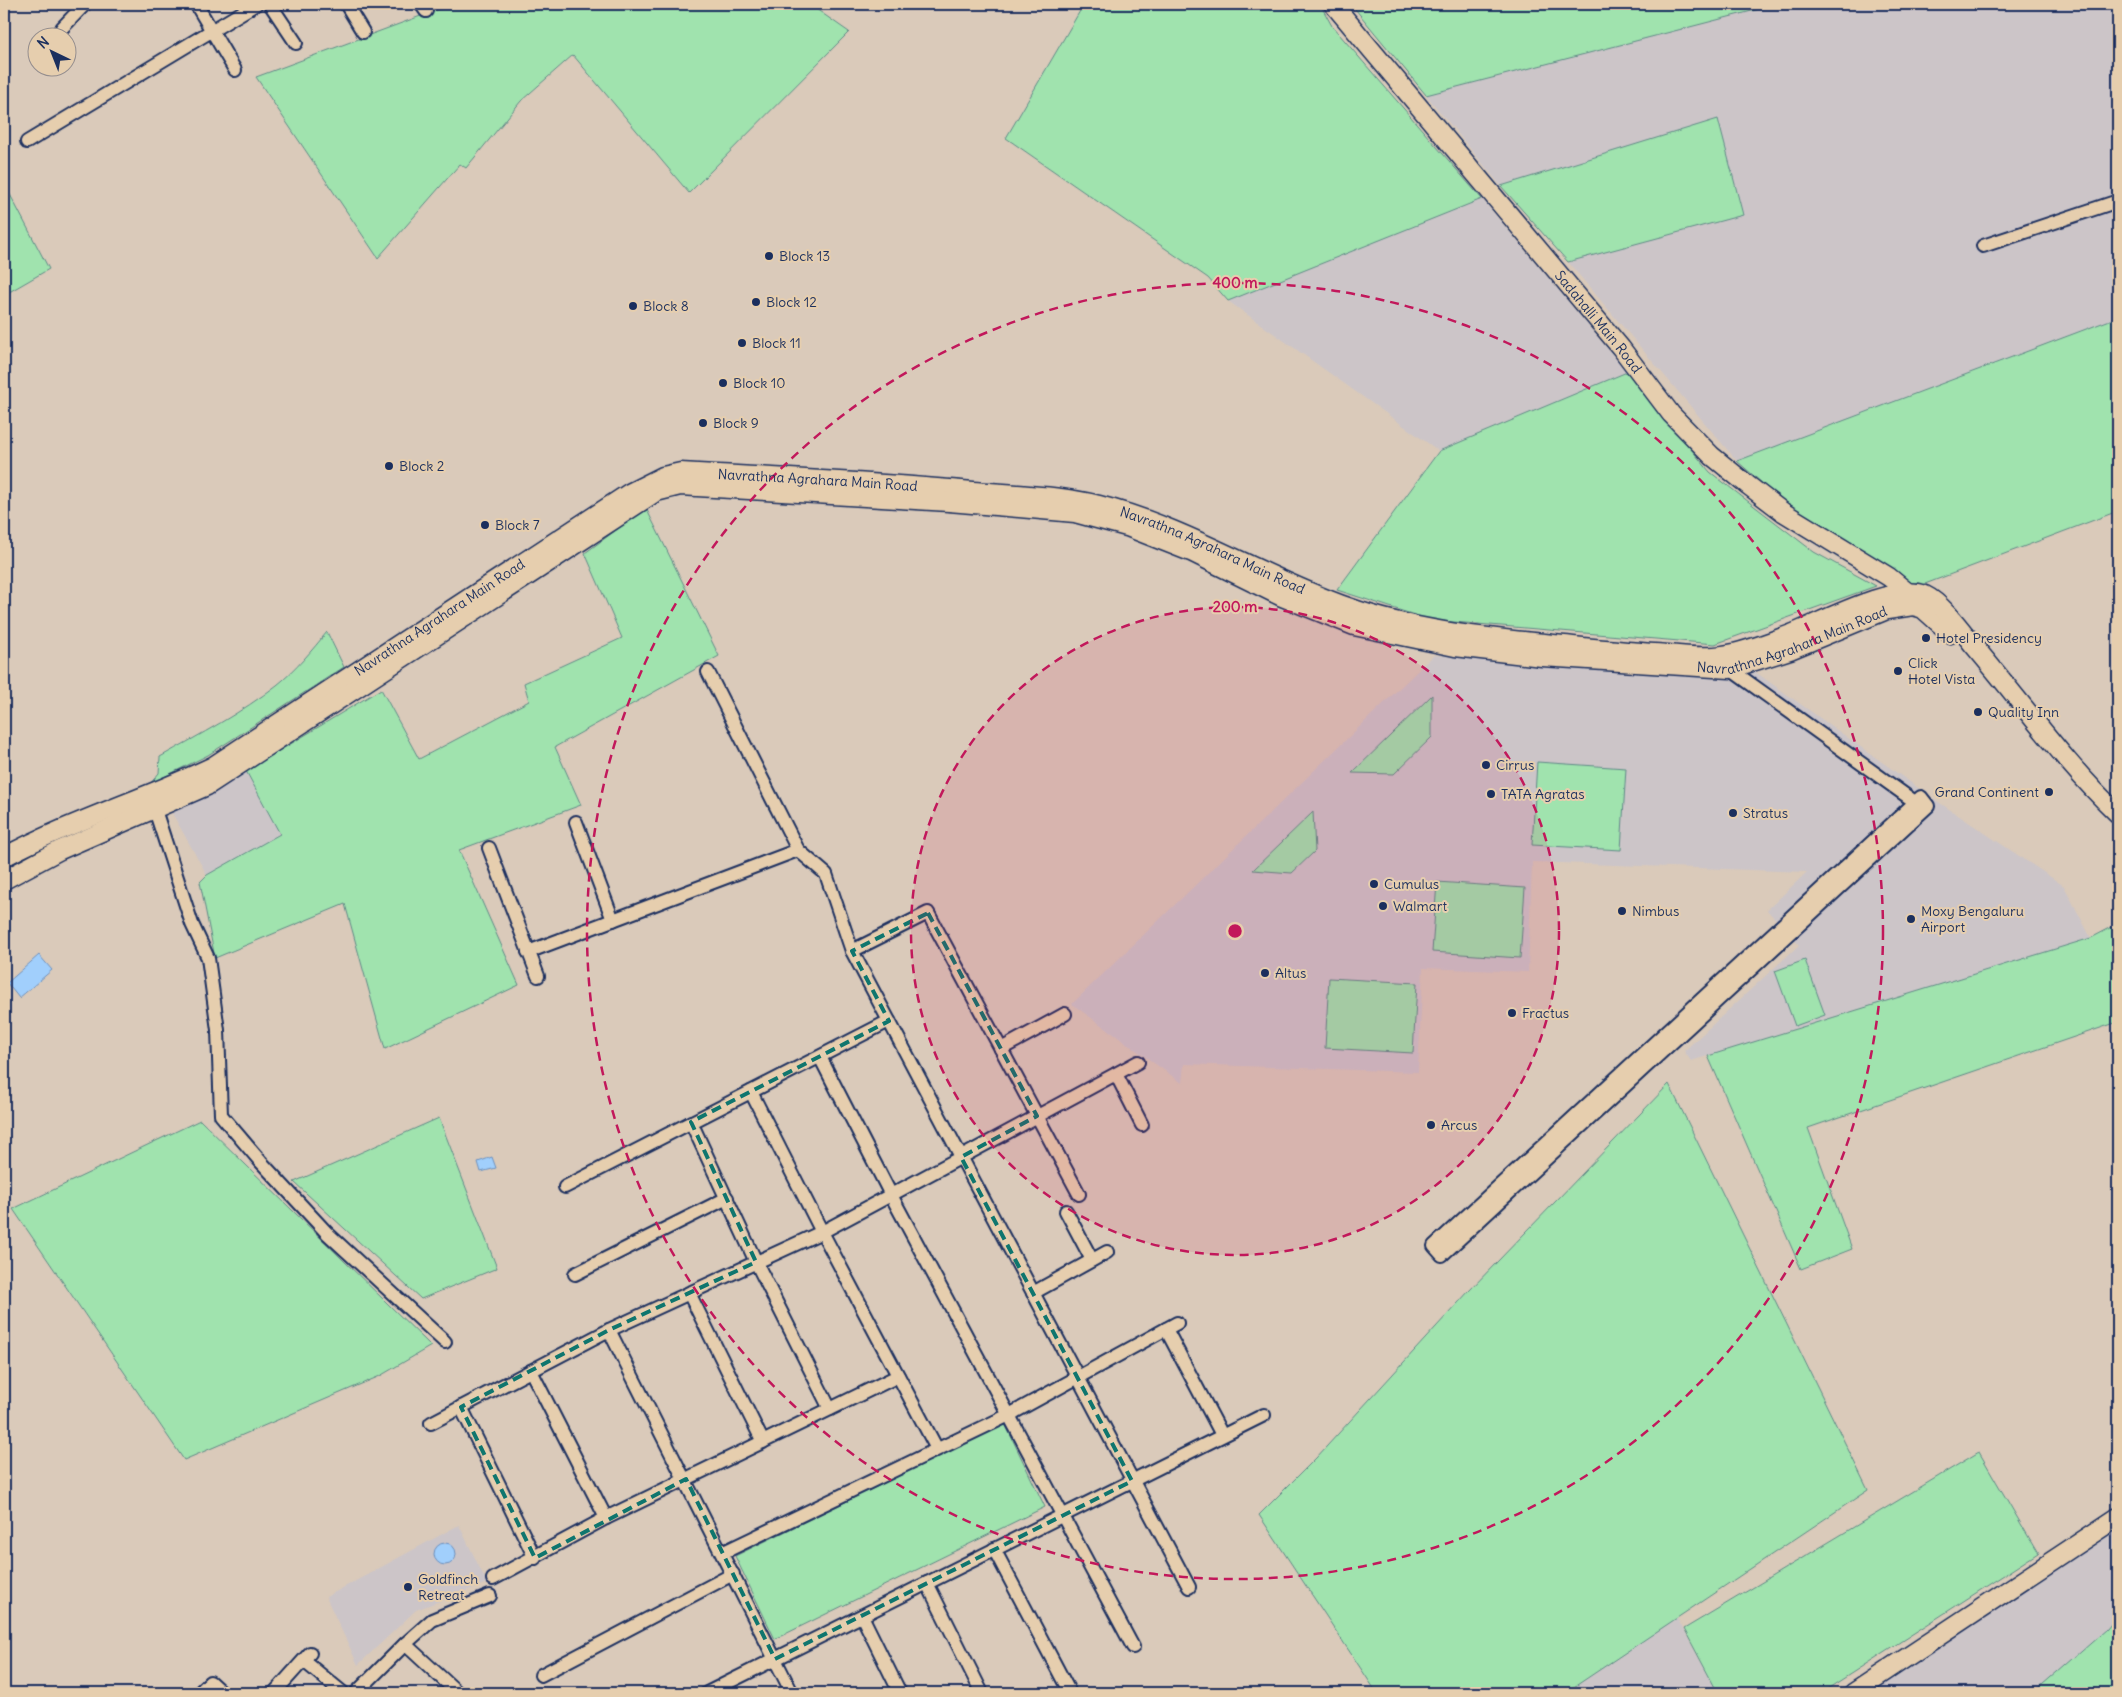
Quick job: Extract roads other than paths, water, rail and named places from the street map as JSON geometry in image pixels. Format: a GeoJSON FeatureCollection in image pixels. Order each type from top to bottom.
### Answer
{"type":"FeatureCollection","features":[{"type":"Feature","properties":{"kind":"street"},"geometry":{"type":"LineString","coordinates":[[62,28],[85,4]]}},
{"type":"Feature","properties":{"kind":"street"},"geometry":{"type":"LineString","coordinates":[[196,4],[235,70]]}},
{"type":"Feature","properties":{"kind":"street"},"geometry":{"type":"LineString","coordinates":[[26,142],[256,4]]}},
{"type":"Feature","properties":{"kind":"street"},"geometry":{"type":"LineString","coordinates":[[270,4],[296,43]]}},
{"type":"Feature","properties":{"kind":"street"},"geometry":{"type":"LineString","coordinates":[[346,4],[363,32]]}},
{"type":"Feature","properties":{"kind":"street","name":"Sadahalli Main Road"},"geometry":{"type":"LineString","coordinates":[[1333,4],[1621,348],[1671,414],[1712,456],[1783,512],[1889,577],[1910,599],[1954,637],[1990,672],[2066,760],[2118,814]]}},
{"type":"Feature","properties":{"kind":"street"},"geometry":{"type":"LineString","coordinates":[[1983,246],[2118,201]]}},
{"type":"Feature","properties":{"kind":"street","name":"Navrathna Agrahara Main Road"},"geometry":{"type":"LineString","coordinates":[[4,856],[39,838],[169,787],[213,766],[629,493],[662,476],[681,472],[949,495],[1074,513],[1127,527],[1193,553],[1282,597],[1354,626],[1456,647],[1542,657],[1669,660],[1722,656],[1788,635],[1885,596],[1910,599]]}},
{"type":"Feature","properties":{"kind":"street","name":"Navrathna Agrahara Main Road"},"geometry":{"type":"LineString","coordinates":[[4,880],[46,858],[155,810],[214,781],[656,492],[680,486],[949,495]]}},
{"type":"Feature","properties":{"kind":"street","name":"Navrathna Agrahara Main Road"},"geometry":{"type":"LineString","coordinates":[[1669,660],[1730,669],[1790,650],[1910,599]]}},
{"type":"Feature","properties":{"kind":"street"},"geometry":{"type":"LineString","coordinates":[[1438,1251],[1921,802],[1730,669]]}},
{"type":"Feature","properties":{"kind":"street"},"geometry":{"type":"LineString","coordinates":[[708,672],[798,850],[826,874],[852,951],[1032,1293],[1190,1587]]}},
{"type":"Feature","properties":{"kind":"street","name":"Sadahalli Main Road"},"geometry":{"type":"LineString","coordinates":[[1990,672],[2084,796],[2118,827]]}},
{"type":"Feature","properties":{"kind":"street"},"geometry":{"type":"LineString","coordinates":[[155,810],[192,924],[208,958],[218,1030],[221,1115],[261,1162],[327,1233],[445,1342]]}},
{"type":"Feature","properties":{"kind":"street"},"geometry":{"type":"LineString","coordinates":[[576,822],[613,920]]}},
{"type":"Feature","properties":{"kind":"street"},"geometry":{"type":"LineString","coordinates":[[39,838],[46,858]]}},
{"type":"Feature","properties":{"kind":"street"},"geometry":{"type":"LineString","coordinates":[[489,848],[538,976]]}},
{"type":"Feature","properties":{"kind":"street"},"geometry":{"type":"LineString","coordinates":[[528,952],[798,850]]}},
{"type":"Feature","properties":{"kind":"street"},"geometry":{"type":"LineString","coordinates":[[852,951],[928,913],[1079,1194]]}},
{"type":"Feature","properties":{"kind":"street"},"geometry":{"type":"LineString","coordinates":[[1001,1049],[1065,1014]]}},
{"type":"Feature","properties":{"kind":"street"},"geometry":{"type":"LineString","coordinates":[[566,1187],[889,1021]]}},
{"type":"Feature","properties":{"kind":"street"},"geometry":{"type":"LineString","coordinates":[[820,1057],[891,1195],[1133,1647]]}},
{"type":"Feature","properties":{"kind":"street"},"geometry":{"type":"LineString","coordinates":[[431,1422],[609,1330],[822,1232],[1138,1062]]}},
{"type":"Feature","properties":{"kind":"street"},"geometry":{"type":"LineString","coordinates":[[1116,1074],[1142,1125]]}},
{"type":"Feature","properties":{"kind":"street"},"geometry":{"type":"LineString","coordinates":[[751,1092],[822,1232],[937,1449]]}},
{"type":"Feature","properties":{"kind":"street"},"geometry":{"type":"LineString","coordinates":[[691,1122],[756,1262],[830,1409]]}},
{"type":"Feature","properties":{"kind":"street"},"geometry":{"type":"LineString","coordinates":[[575,1274],[727,1198]]}},
{"type":"Feature","properties":{"kind":"street"},"geometry":{"type":"LineString","coordinates":[[1066,1211],[1092,1260]]}},
{"type":"Feature","properties":{"kind":"street"},"geometry":{"type":"LineString","coordinates":[[1032,1293],[1108,1252]]}},
{"type":"Feature","properties":{"kind":"street"},"geometry":{"type":"LineString","coordinates":[[688,1293],[762,1442]]}},
{"type":"Feature","properties":{"kind":"street"},"geometry":{"type":"LineString","coordinates":[[722,1553],[1009,1414],[1172,1326],[1222,1435]]}},
{"type":"Feature","properties":{"kind":"street"},"geometry":{"type":"LineString","coordinates":[[609,1330],[686,1479],[792,1693]]}},
{"type":"Feature","properties":{"kind":"street"},"geometry":{"type":"LineString","coordinates":[[531,1371],[606,1518]]}},
{"type":"Feature","properties":{"kind":"street"},"geometry":{"type":"LineString","coordinates":[[493,1579],[536,1558],[606,1518],[898,1376]]}},
{"type":"Feature","properties":{"kind":"street"},"geometry":{"type":"LineString","coordinates":[[461,1407],[536,1558]]}},
{"type":"Feature","properties":{"kind":"street"},"geometry":{"type":"LineString","coordinates":[[707,1693],[1264,1415]]}},
{"type":"Feature","properties":{"kind":"street"},"geometry":{"type":"LineString","coordinates":[[1853,1693],[2118,1516]]}},
{"type":"Feature","properties":{"kind":"street"},"geometry":{"type":"LineString","coordinates":[[994,1549],[1070,1693]]}},
{"type":"Feature","properties":{"kind":"street"},"geometry":{"type":"LineString","coordinates":[[542,1675],[733,1574]]}},
{"type":"Feature","properties":{"kind":"street"},"geometry":{"type":"LineString","coordinates":[[927,1583],[982,1693]]}},
{"type":"Feature","properties":{"kind":"street"},"geometry":{"type":"LineString","coordinates":[[356,1693],[432,1620],[490,1596]]}},
{"type":"Feature","properties":{"kind":"street"},"geometry":{"type":"LineString","coordinates":[[862,1616],[900,1693]]}},
{"type":"Feature","properties":{"kind":"street"},"geometry":{"type":"LineString","coordinates":[[405,1644],[458,1693]]}},
{"type":"Feature","properties":{"kind":"street"},"geometry":{"type":"LineString","coordinates":[[274,1693],[307,1657],[343,1693]]}},
{"type":"Feature","properties":{"kind":"street"},"geometry":{"type":"LineString","coordinates":[[200,1693],[210,1682],[222,1693]]}},
{"type":"Feature","properties":{"kind":"water"},"geometry":{"type":"Polygon","coordinates":[[[39,955],[52,970],[19,998],[7,983],[39,955]]]}},
{"type":"Feature","properties":{"kind":"water"},"geometry":{"type":"Polygon","coordinates":[[[492,1157],[496,1168],[481,1172],[478,1162],[492,1157]]]}},
{"type":"Feature","properties":{"kind":"water"},"geometry":{"type":"Polygon","coordinates":[[[445,1543],[453,1546],[456,1554],[453,1562],[445,1565],[437,1562],[434,1554],[437,1546],[445,1543]]]}},
{"type":"Feature","properties":{"kind":"place","name":"Block 13"},"geometry":{"type":"Point","coordinates":[769,256]}},
{"type":"Feature","properties":{"kind":"place","name":"Block 12"},"geometry":{"type":"Point","coordinates":[756,302]}},
{"type":"Feature","properties":{"kind":"place","name":"Block 8"},"geometry":{"type":"Point","coordinates":[633,306]}},
{"type":"Feature","properties":{"kind":"place","name":"Block 11"},"geometry":{"type":"Point","coordinates":[742,343]}},
{"type":"Feature","properties":{"kind":"place","name":"Block 10"},"geometry":{"type":"Point","coordinates":[723,383]}},
{"type":"Feature","properties":{"kind":"place","name":"Block 9"},"geometry":{"type":"Point","coordinates":[703,423]}},
{"type":"Feature","properties":{"kind":"place","name":"Block 2"},"geometry":{"type":"Point","coordinates":[389,466]}},
{"type":"Feature","properties":{"kind":"place","name":"Block 7"},"geometry":{"type":"Point","coordinates":[485,525]}},
{"type":"Feature","properties":{"kind":"place","name":"Hotel Presidency"},"geometry":{"type":"Point","coordinates":[1926,638]}},
{"type":"Feature","properties":{"kind":"place","name":"Click Hotel Vista"},"geometry":{"type":"Point","coordinates":[1898,671]}},
{"type":"Feature","properties":{"kind":"place","name":"Quality Inn"},"geometry":{"type":"Point","coordinates":[1978,712]}},
{"type":"Feature","properties":{"kind":"place","name":"Cirrus"},"geometry":{"type":"Point","coordinates":[1486,765]}},
{"type":"Feature","properties":{"kind":"place","name":"Grand Continent"},"geometry":{"type":"Point","coordinates":[2049,792]}},
{"type":"Feature","properties":{"kind":"place","name":"TATA Agratas"},"geometry":{"type":"Point","coordinates":[1491,794]}},
{"type":"Feature","properties":{"kind":"place","name":"Stratus"},"geometry":{"type":"Point","coordinates":[1733,813]}},
{"type":"Feature","properties":{"kind":"place","name":"Cumulus"},"geometry":{"type":"Point","coordinates":[1374,884]}},
{"type":"Feature","properties":{"kind":"place","name":"Walmart"},"geometry":{"type":"Point","coordinates":[1383,906]}},
{"type":"Feature","properties":{"kind":"place","name":"Nimbus"},"geometry":{"type":"Point","coordinates":[1622,911]}},
{"type":"Feature","properties":{"kind":"place","name":"Moxy Bengaluru Airport"},"geometry":{"type":"Point","coordinates":[1911,919]}},
{"type":"Feature","properties":{"kind":"place","name":"Altus"},"geometry":{"type":"Point","coordinates":[1265,973]}},
{"type":"Feature","properties":{"kind":"place","name":"Fractus"},"geometry":{"type":"Point","coordinates":[1512,1013]}},
{"type":"Feature","properties":{"kind":"place","name":"Arcus"},"geometry":{"type":"Point","coordinates":[1431,1125]}},
{"type":"Feature","properties":{"kind":"place","name":"Goldfinch Retreat"},"geometry":{"type":"Point","coordinates":[408,1587]}}]}
